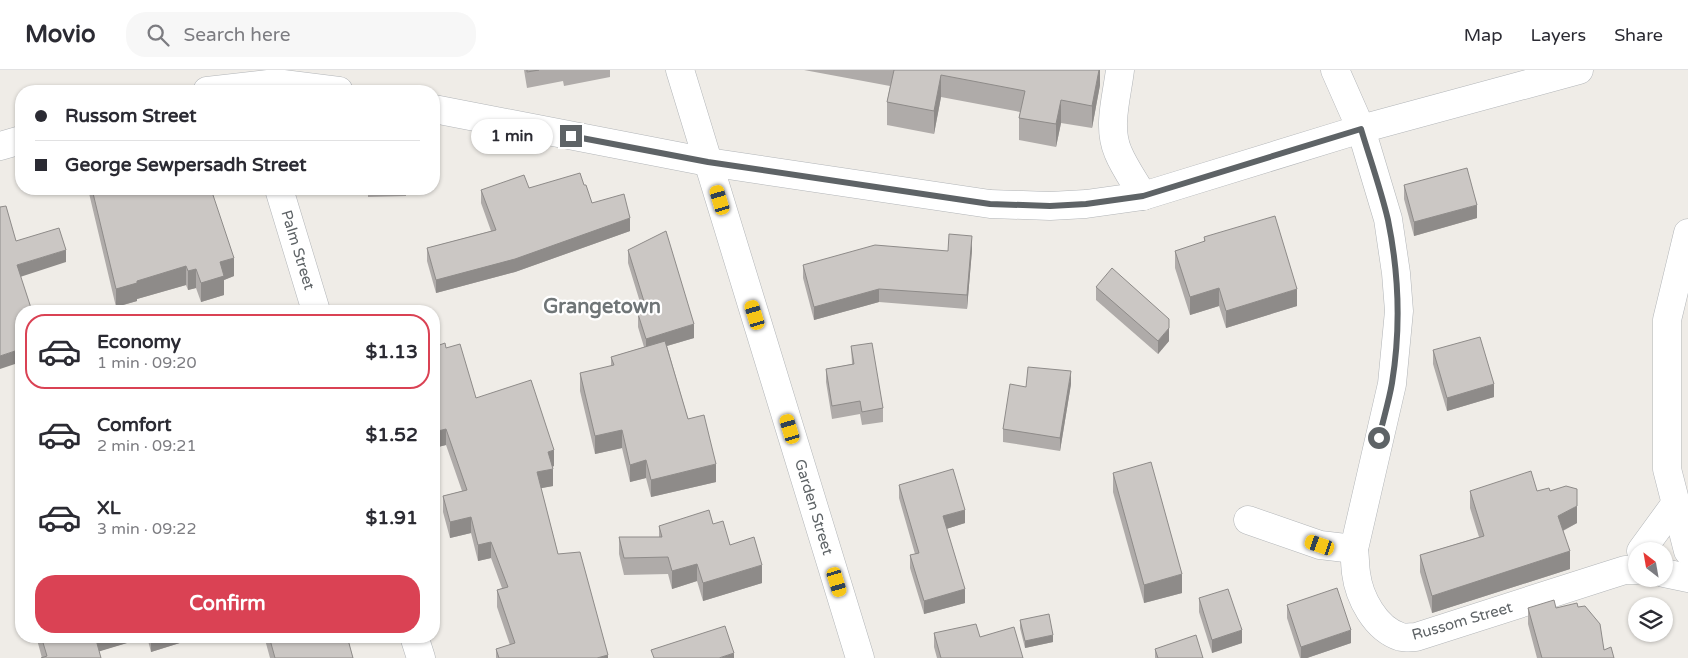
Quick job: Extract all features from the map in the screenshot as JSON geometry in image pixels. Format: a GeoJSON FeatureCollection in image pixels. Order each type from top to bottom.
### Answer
{"type":"FeatureCollection","features":[{"type":"Feature","properties":{"kind":"street","name":"Garden Street"},"geometry":{"type":"LineString","coordinates":[[680,70],[860,658]]}},
{"type":"Feature","properties":{"kind":"street"},"geometry":{"type":"LineString","coordinates":[[1120,70],[1113,119],[1114,137],[1118,152],[1143,196]]}},
{"type":"Feature","properties":{"kind":"street","name":"Russom Street"},"geometry":{"type":"LineString","coordinates":[[1335,70],[1361,129],[1388,219],[1396,273],[1399,311],[1392,384],[1354,549],[1356,573],[1361,594],[1373,615],[1386,628],[1401,637],[1416,637],[1628,564]]}},
{"type":"Feature","properties":{"kind":"street"},"geometry":{"type":"LineString","coordinates":[[440,111],[708,162],[990,204],[1050,206],[1086,204],[1143,196],[1361,129],[1579,70]]}},
{"type":"Feature","properties":{"kind":"street"},"geometry":{"type":"LineString","coordinates":[[234,85],[247,82],[292,85]]}},
{"type":"Feature","properties":{"kind":"street"},"geometry":{"type":"LineString","coordinates":[[0,146],[15,142]]}},
{"type":"Feature","properties":{"kind":"street","name":"Palm Street"},"geometry":{"type":"LineString","coordinates":[[281,195],[314,305]]}},
{"type":"Feature","properties":{"kind":"street"},"geometry":{"type":"LineString","coordinates":[[1688,233],[1667,320],[1677,355],[1667,469],[1688,551]]}},
{"type":"Feature","properties":{"kind":"street"},"geometry":{"type":"LineString","coordinates":[[1649,542],[1676,503]]}},
{"type":"Feature","properties":{"kind":"street"},"geometry":{"type":"LineString","coordinates":[[1248,520],[1320,545],[1354,549]]}},
{"type":"Feature","properties":{"kind":"street"},"geometry":{"type":"LineString","coordinates":[[1673,575],[1688,578]]}},
{"type":"Feature","properties":{"kind":"street"},"geometry":{"type":"LineString","coordinates":[[416,643],[421,658]]}},
{"type":"Feature","properties":{"kind":"building"},"geometry":{"type":"Polygon","coordinates":[[[894,70],[1099,70],[1092,106],[1061,100],[1056,124],[1019,118],[1025,91],[941,75],[934,111],[887,102],[894,70]]]}},
{"type":"Feature","properties":{"kind":"building"},"geometry":{"type":"Polygon","coordinates":[[[1467,168],[1477,205],[1414,222],[1404,185],[1467,168]]]}},
{"type":"Feature","properties":{"kind":"building"},"geometry":{"type":"Polygon","coordinates":[[[580,173],[592,203],[624,194],[630,218],[515,259],[436,280],[427,248],[496,230],[481,190],[524,175],[529,188],[580,173]]]}},
{"type":"Feature","properties":{"kind":"building"},"geometry":{"type":"Polygon","coordinates":[[[93,195],[213,195],[234,258],[220,262],[224,276],[201,283],[196,269],[188,271],[186,266],[116,289],[93,195]]]}},
{"type":"Feature","properties":{"kind":"building"},"geometry":{"type":"Polygon","coordinates":[[[6,206],[16,241],[59,228],[66,250],[17,265],[30,305],[15,305],[15,351],[0,356],[0,207],[6,206]]]}},
{"type":"Feature","properties":{"kind":"building"},"geometry":{"type":"Polygon","coordinates":[[[1275,216],[1297,289],[1226,311],[1219,288],[1190,297],[1175,251],[1205,241],[1204,237],[1275,216]]]}},
{"type":"Feature","properties":{"kind":"building"},"geometry":{"type":"Polygon","coordinates":[[[666,231],[694,324],[646,339],[638,314],[647,311],[628,250],[666,231]]]}},
{"type":"Feature","properties":{"kind":"building"},"geometry":{"type":"Polygon","coordinates":[[[949,234],[972,236],[967,295],[879,289],[814,307],[803,265],[875,245],[948,251],[949,234]]]}},
{"type":"Feature","properties":{"kind":"building"},"geometry":{"type":"Polygon","coordinates":[[[1112,268],[1169,319],[1169,328],[1158,341],[1096,287],[1112,268]]]}},
{"type":"Feature","properties":{"kind":"building"},"geometry":{"type":"Polygon","coordinates":[[[1480,337],[1494,384],[1447,398],[1433,350],[1480,337]]]}},
{"type":"Feature","properties":{"kind":"building"},"geometry":{"type":"Polygon","coordinates":[[[665,341],[688,419],[704,415],[716,464],[651,480],[646,460],[630,465],[622,430],[595,436],[580,373],[614,365],[611,357],[665,341]]]}},
{"type":"Feature","properties":{"kind":"building"},"geometry":{"type":"Polygon","coordinates":[[[445,343],[446,348],[460,344],[476,398],[531,380],[554,450],[548,452],[553,469],[537,472],[558,554],[580,552],[608,655],[597,658],[499,658],[496,649],[515,643],[497,590],[508,587],[491,542],[478,545],[471,517],[450,522],[443,496],[467,490],[446,429],[440,430],[440,345],[445,343]]]}},
{"type":"Feature","properties":{"kind":"building"},"geometry":{"type":"Polygon","coordinates":[[[872,343],[883,408],[862,412],[860,401],[832,406],[826,369],[854,364],[851,346],[872,343]]]}},
{"type":"Feature","properties":{"kind":"building"},"geometry":{"type":"Polygon","coordinates":[[[1028,367],[1071,371],[1060,438],[1003,429],[1010,384],[1026,387],[1028,367]]]}},
{"type":"Feature","properties":{"kind":"building"},"geometry":{"type":"Polygon","coordinates":[[[1151,462],[1182,574],[1144,585],[1113,473],[1151,462]]]}},
{"type":"Feature","properties":{"kind":"building"},"geometry":{"type":"Polygon","coordinates":[[[953,469],[965,510],[943,516],[965,589],[924,601],[910,555],[919,553],[899,485],[953,469]]]}},
{"type":"Feature","properties":{"kind":"building"},"geometry":{"type":"Polygon","coordinates":[[[1531,471],[1537,491],[1549,488],[1550,491],[1566,486],[1577,489],[1577,506],[1558,516],[1570,551],[1432,596],[1420,555],[1484,536],[1470,491],[1531,471]]]}},
{"type":"Feature","properties":{"kind":"building"},"geometry":{"type":"Polygon","coordinates":[[[709,510],[713,524],[723,521],[730,545],[754,537],[762,565],[703,583],[697,564],[672,571],[668,557],[624,558],[619,537],[662,537],[659,526],[709,510]]]}},
{"type":"Feature","properties":{"kind":"building"},"geometry":{"type":"Polygon","coordinates":[[[1337,588],[1351,630],[1301,647],[1287,605],[1337,588]]]}},
{"type":"Feature","properties":{"kind":"building"},"geometry":{"type":"Polygon","coordinates":[[[1228,589],[1242,630],[1212,640],[1199,598],[1228,589]]]}},
{"type":"Feature","properties":{"kind":"building"},"geometry":{"type":"Polygon","coordinates":[[[1554,600],[1556,608],[1577,603],[1578,607],[1585,606],[1600,624],[1604,650],[1611,647],[1614,658],[1542,658],[1528,608],[1554,600]]]}},
{"type":"Feature","properties":{"kind":"building"},"geometry":{"type":"Polygon","coordinates":[[[1049,614],[1053,635],[1025,641],[1020,620],[1049,614]]]}},
{"type":"Feature","properties":{"kind":"building"},"geometry":{"type":"Polygon","coordinates":[[[976,624],[980,637],[1014,627],[1023,658],[941,658],[934,633],[976,624]]]}},
{"type":"Feature","properties":{"kind":"building"},"geometry":{"type":"Polygon","coordinates":[[[725,626],[734,653],[719,658],[654,658],[651,650],[725,626]]]}},
{"type":"Feature","properties":{"kind":"building"},"geometry":{"type":"Polygon","coordinates":[[[1196,635],[1203,658],[1158,658],[1155,649],[1196,635]]]}},
{"type":"Feature","properties":{"kind":"building"},"geometry":{"type":"Polygon","coordinates":[[[43,643],[97,643],[101,658],[41,658],[47,656],[43,643]]]}},
{"type":"Feature","properties":{"kind":"building"},"geometry":{"type":"Polygon","coordinates":[[[271,643],[349,643],[353,658],[275,658],[271,643]]]}},
{"type":"Feature","properties":{"kind":"district","name":"Grangetown"},"geometry":{"type":"Point","coordinates":[602,306]}},
{"type":"Feature","properties":{"kind":"route"},"geometry":{"type":"LineString","coordinates":[[571,136],[708,162],[990,204],[1050,206],[1086,204],[1143,196],[1361,129],[1388,219],[1396,273],[1399,311],[1392,384],[1379,438]]}}]}
